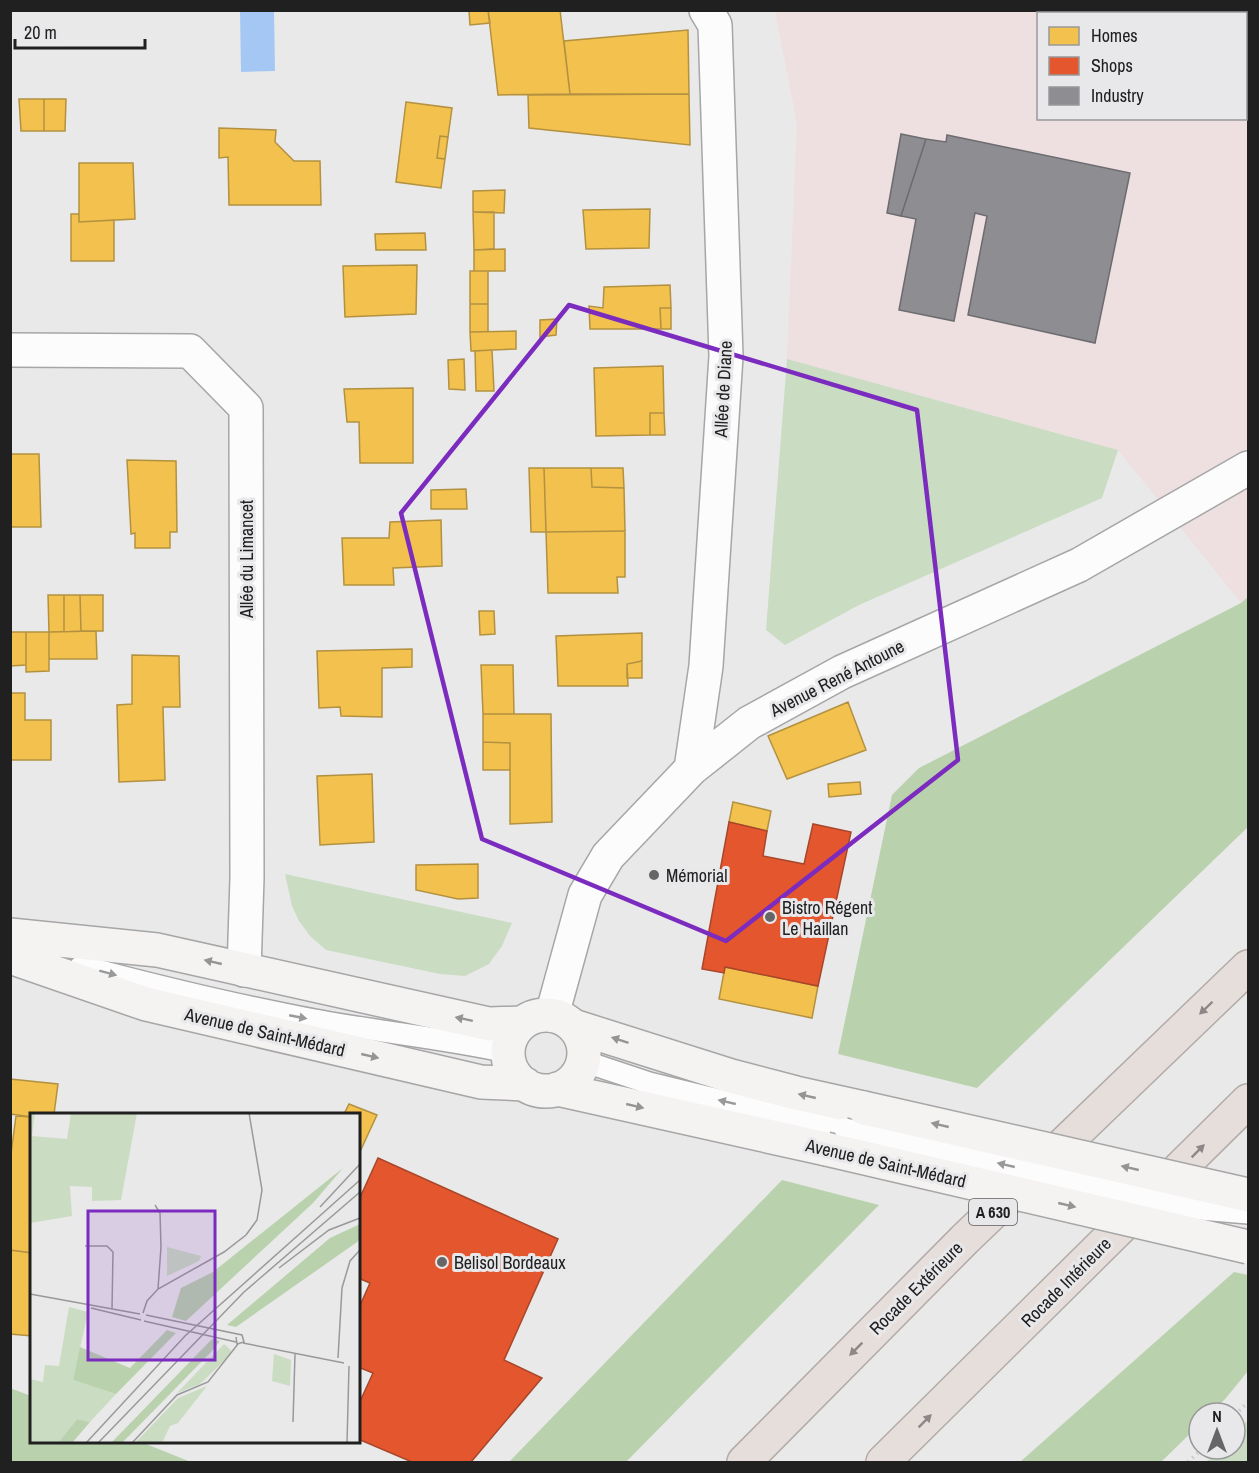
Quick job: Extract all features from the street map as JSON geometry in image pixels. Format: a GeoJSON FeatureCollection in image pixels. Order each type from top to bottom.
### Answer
{"type":"FeatureCollection","features":[{"type":"Feature","properties":{"kind":"highway","name":"Rocade Extérieure"},"geometry":{"type":"LineString","coordinates":[[744,1462],[964,1240],[1248,968]]}},
{"type":"Feature","properties":{"kind":"highway","name":"Rocade Intérieure"},"geometry":{"type":"LineString","coordinates":[[883,1462],[1248,1101]]}},
{"type":"Feature","properties":{"kind":"main road","name":"Avenue de Saint-Médard"},"geometry":{"type":"LineString","coordinates":[[10,935],[157,950],[489,1024],[549,1021],[730,1076],[845,1129],[1248,1247]]}},
{"type":"Feature","properties":{"kind":"main road","name":"Avenue de Saint-Médard"},"geometry":{"type":"LineString","coordinates":[[10,957],[146,1004],[481,1082],[525,1084]]}},
{"type":"Feature","properties":{"kind":"main road"},"geometry":{"type":"LineString","coordinates":[[549,1021],[580,1036],[584,1049],[583,1061],[578,1073],[569,1083],[557,1089],[541,1090],[525,1084],[513,1071],[507,1052],[512,1036],[549,1021]]}},
{"type":"Feature","properties":{"kind":"main road","name":"Avenue de Saint-Médard"},"geometry":{"type":"LineString","coordinates":[[557,1089],[845,1129],[1248,1195]]}},
{"type":"Feature","properties":{"kind":"street","name":"Allée de Diane"},"geometry":{"type":"LineString","coordinates":[[691,769],[706,666],[726,356],[714,25],[706,10]]}},
{"type":"Feature","properties":{"kind":"street","name":"Allée du Limancet"},"geometry":{"type":"LineString","coordinates":[[10,350],[190,351],[246,408],[247,878],[244,970]]}},
{"type":"Feature","properties":{"kind":"street","name":"Avenue René Antoune"},"geometry":{"type":"LineString","coordinates":[[549,1021],[585,896],[608,856],[691,769],[749,723],[842,672],[1079,565],[1248,468]]}},
{"type":"Feature","properties":{"kind":"lane","name":"Avenue de Saint-Médard"},"geometry":{"type":"LineString","coordinates":[[10,948],[150,984],[301,1018],[507,1052]]}},
{"type":"Feature","properties":{"kind":"lane","name":"Avenue de Saint-Médard"},"geometry":{"type":"LineString","coordinates":[[583,1061],[660,1086],[845,1129],[1200,1209],[1248,1213]]}},
{"type":"Feature","properties":{"kind":"highlighted area"},"geometry":{"type":"Polygon","coordinates":[[[569,305],[917,410],[958,760],[726,941],[482,839],[401,513],[569,305]]]}},
{"type":"Feature","properties":{"kind":"shaded area"},"geometry":{"type":"Polygon","coordinates":[[[775,11],[1248,11],[1248,597],[1241,603],[1118,450],[787,359],[797,123],[775,11]]]}},
{"type":"Feature","properties":{"kind":"green space"},"geometry":{"type":"Polygon","coordinates":[[[787,359],[1118,450],[1102,498],[859,605],[785,645],[766,630],[787,359]]]}},
{"type":"Feature","properties":{"kind":"green space"},"geometry":{"type":"Polygon","coordinates":[[[1248,597],[1248,827],[977,1088],[838,1054],[892,795],[919,768],[1241,603],[1248,597]]]}},
{"type":"Feature","properties":{"kind":"green space"},"geometry":{"type":"Polygon","coordinates":[[[285,874],[512,923],[502,946],[489,964],[465,976],[440,974],[326,950],[310,936],[299,921],[292,906],[285,874]]]}},
{"type":"Feature","properties":{"kind":"green space"},"geometry":{"type":"Polygon","coordinates":[[[782,1180],[879,1205],[626,1462],[509,1462],[782,1180]]]}},
{"type":"Feature","properties":{"kind":"green space"},"geometry":{"type":"Polygon","coordinates":[[[1234,1272],[1248,1275],[1248,1371],[1223,1401],[1187,1401],[1187,1437],[1161,1462],[1020,1462],[1234,1272]]]}},
{"type":"Feature","properties":{"kind":"green space"},"geometry":{"type":"Polygon","coordinates":[[[10,1388],[30,1396],[30,1443],[144,1443],[191,1462],[11,1462],[10,1388]]]}},
{"type":"Feature","properties":{"kind":"green space"},"geometry":{"type":"Polygon","coordinates":[[[1247,1421],[1248,1462],[1206,1462],[1247,1461],[1247,1421]]]}},
{"type":"Feature","properties":{"kind":"water"},"geometry":{"type":"Polygon","coordinates":[[[240,11],[274,11],[275,71],[241,72],[240,11]]]}},
{"type":"Feature","properties":{"kind":"building: Homes"},"geometry":{"type":"Polygon","coordinates":[[[469,10],[488,10],[490,23],[470,25],[469,10]]]}},
{"type":"Feature","properties":{"kind":"building: Homes"},"geometry":{"type":"Polygon","coordinates":[[[488,10],[560,10],[570,94],[498,95],[488,10]]]}},
{"type":"Feature","properties":{"kind":"building: Homes"},"geometry":{"type":"Polygon","coordinates":[[[688,30],[689,94],[570,94],[564,41],[688,30]]]}},
{"type":"Feature","properties":{"kind":"building: Homes"},"geometry":{"type":"Polygon","coordinates":[[[689,94],[690,145],[529,128],[528,95],[689,94]]]}},
{"type":"Feature","properties":{"kind":"building: Homes"},"geometry":{"type":"Polygon","coordinates":[[[19,99],[44,99],[44,131],[21,131],[19,99]]]}},
{"type":"Feature","properties":{"kind":"building: Homes"},"geometry":{"type":"Polygon","coordinates":[[[44,99],[66,99],[65,131],[44,131],[44,99]]]}},
{"type":"Feature","properties":{"kind":"building: Homes"},"geometry":{"type":"Polygon","coordinates":[[[406,102],[452,108],[448,137],[440,136],[437,158],[445,159],[441,188],[396,182],[406,102]]]}},
{"type":"Feature","properties":{"kind":"building: Homes"},"geometry":{"type":"Polygon","coordinates":[[[219,128],[276,130],[275,142],[294,161],[320,161],[321,205],[229,205],[228,157],[219,158],[219,128]]]}},
{"type":"Feature","properties":{"kind":"building: Homes"},"geometry":{"type":"Polygon","coordinates":[[[440,136],[448,137],[445,159],[437,158],[440,136]]]}},
{"type":"Feature","properties":{"kind":"building: Homes"},"geometry":{"type":"Polygon","coordinates":[[[79,163],[133,163],[135,219],[79,222],[79,163]]]}},
{"type":"Feature","properties":{"kind":"building: Homes"},"geometry":{"type":"Polygon","coordinates":[[[505,190],[504,213],[473,212],[473,191],[505,190]]]}},
{"type":"Feature","properties":{"kind":"building: Homes"},"geometry":{"type":"Polygon","coordinates":[[[650,209],[649,248],[586,249],[583,210],[650,209]]]}},
{"type":"Feature","properties":{"kind":"building: Homes"},"geometry":{"type":"Polygon","coordinates":[[[473,212],[494,212],[494,249],[474,250],[473,212]]]}},
{"type":"Feature","properties":{"kind":"building: Homes"},"geometry":{"type":"Polygon","coordinates":[[[71,214],[79,214],[79,222],[114,220],[114,261],[71,261],[71,214]]]}},
{"type":"Feature","properties":{"kind":"building: Homes"},"geometry":{"type":"Polygon","coordinates":[[[425,233],[426,250],[376,250],[375,234],[425,233]]]}},
{"type":"Feature","properties":{"kind":"building: Homes"},"geometry":{"type":"Polygon","coordinates":[[[505,249],[505,271],[474,271],[474,250],[505,249]]]}},
{"type":"Feature","properties":{"kind":"building: Homes"},"geometry":{"type":"Polygon","coordinates":[[[417,265],[416,314],[345,317],[343,266],[417,265]]]}},
{"type":"Feature","properties":{"kind":"building: Homes"},"geometry":{"type":"Polygon","coordinates":[[[470,271],[488,271],[488,304],[470,304],[470,271]]]}},
{"type":"Feature","properties":{"kind":"building: Homes"},"geometry":{"type":"Polygon","coordinates":[[[670,285],[671,308],[660,308],[661,329],[590,329],[589,306],[603,308],[604,287],[670,285]]]}},
{"type":"Feature","properties":{"kind":"building: Homes"},"geometry":{"type":"Polygon","coordinates":[[[470,304],[488,304],[488,332],[470,332],[470,304]]]}},
{"type":"Feature","properties":{"kind":"building: Homes"},"geometry":{"type":"Polygon","coordinates":[[[660,308],[671,308],[671,329],[661,329],[660,308]]]}},
{"type":"Feature","properties":{"kind":"building: Homes"},"geometry":{"type":"Polygon","coordinates":[[[557,319],[556,335],[540,337],[540,320],[557,319]]]}},
{"type":"Feature","properties":{"kind":"building: Homes"},"geometry":{"type":"Polygon","coordinates":[[[516,331],[516,349],[471,351],[470,332],[516,331]]]}},
{"type":"Feature","properties":{"kind":"building: Homes"},"geometry":{"type":"Polygon","coordinates":[[[492,350],[494,391],[476,391],[475,351],[492,350]]]}},
{"type":"Feature","properties":{"kind":"building: Homes"},"geometry":{"type":"Polygon","coordinates":[[[464,359],[465,390],[449,389],[448,360],[464,359]]]}},
{"type":"Feature","properties":{"kind":"building: Homes"},"geometry":{"type":"Polygon","coordinates":[[[663,366],[664,413],[650,413],[650,435],[596,436],[594,368],[663,366]]]}},
{"type":"Feature","properties":{"kind":"building: Homes"},"geometry":{"type":"Polygon","coordinates":[[[413,388],[413,463],[360,463],[359,422],[347,422],[344,389],[413,388]]]}},
{"type":"Feature","properties":{"kind":"building: Homes"},"geometry":{"type":"Polygon","coordinates":[[[650,413],[664,413],[665,435],[650,435],[650,413]]]}},
{"type":"Feature","properties":{"kind":"building: Homes"},"geometry":{"type":"Polygon","coordinates":[[[10,454],[39,454],[41,527],[10,527],[10,454]]]}},
{"type":"Feature","properties":{"kind":"building: Homes"},"geometry":{"type":"Polygon","coordinates":[[[127,460],[176,461],[177,532],[170,532],[170,548],[135,548],[135,533],[131,534],[127,460]]]}},
{"type":"Feature","properties":{"kind":"building: Homes"},"geometry":{"type":"Polygon","coordinates":[[[529,468],[544,468],[546,532],[531,532],[529,468]]]}},
{"type":"Feature","properties":{"kind":"building: Homes"},"geometry":{"type":"Polygon","coordinates":[[[544,468],[591,468],[592,487],[624,488],[625,531],[546,532],[544,468]]]}},
{"type":"Feature","properties":{"kind":"building: Homes"},"geometry":{"type":"Polygon","coordinates":[[[591,468],[623,468],[624,488],[592,487],[591,468]]]}},
{"type":"Feature","properties":{"kind":"building: Homes"},"geometry":{"type":"Polygon","coordinates":[[[466,489],[467,509],[431,509],[431,490],[466,489]]]}},
{"type":"Feature","properties":{"kind":"building: Homes"},"geometry":{"type":"Polygon","coordinates":[[[441,520],[442,566],[393,568],[394,585],[344,585],[342,538],[389,538],[390,522],[441,520]]]}},
{"type":"Feature","properties":{"kind":"building: Homes"},"geometry":{"type":"Polygon","coordinates":[[[625,531],[625,577],[617,577],[618,593],[548,593],[546,532],[625,531]]]}},
{"type":"Feature","properties":{"kind":"building: Homes"},"geometry":{"type":"Polygon","coordinates":[[[48,595],[64,595],[64,632],[49,632],[48,595]]]}},
{"type":"Feature","properties":{"kind":"building: Homes"},"geometry":{"type":"Polygon","coordinates":[[[64,595],[80,595],[81,631],[64,632],[64,595]]]}},
{"type":"Feature","properties":{"kind":"building: Homes"},"geometry":{"type":"Polygon","coordinates":[[[80,595],[103,595],[103,631],[81,631],[80,595]]]}},
{"type":"Feature","properties":{"kind":"building: Homes"},"geometry":{"type":"Polygon","coordinates":[[[479,611],[494,611],[495,634],[480,635],[479,611]]]}},
{"type":"Feature","properties":{"kind":"building: Homes"},"geometry":{"type":"Polygon","coordinates":[[[96,631],[97,659],[49,659],[49,632],[96,631]]]}},
{"type":"Feature","properties":{"kind":"building: Homes"},"geometry":{"type":"Polygon","coordinates":[[[10,632],[26,632],[26,665],[10,666],[10,632]]]}},
{"type":"Feature","properties":{"kind":"building: Homes"},"geometry":{"type":"Polygon","coordinates":[[[26,632],[49,632],[49,671],[26,672],[26,632]]]}},
{"type":"Feature","properties":{"kind":"building: Homes"},"geometry":{"type":"Polygon","coordinates":[[[642,633],[642,661],[627,664],[628,686],[558,686],[556,636],[642,633]]]}},
{"type":"Feature","properties":{"kind":"building: Homes"},"geometry":{"type":"Polygon","coordinates":[[[412,649],[412,667],[382,668],[382,717],[341,716],[340,707],[319,708],[317,651],[412,649]]]}},
{"type":"Feature","properties":{"kind":"building: Homes"},"geometry":{"type":"Polygon","coordinates":[[[132,655],[179,656],[180,707],[163,707],[165,780],[119,782],[117,705],[132,704],[132,655]]]}},
{"type":"Feature","properties":{"kind":"building: Homes"},"geometry":{"type":"Polygon","coordinates":[[[642,661],[642,678],[627,678],[627,664],[642,661]]]}},
{"type":"Feature","properties":{"kind":"building: Homes"},"geometry":{"type":"Polygon","coordinates":[[[481,665],[513,665],[514,714],[483,714],[481,665]]]}},
{"type":"Feature","properties":{"kind":"building: Homes"},"geometry":{"type":"Polygon","coordinates":[[[10,693],[25,693],[25,720],[51,720],[51,760],[10,760],[10,693]]]}},
{"type":"Feature","properties":{"kind":"building: Homes"},"geometry":{"type":"Polygon","coordinates":[[[848,702],[866,750],[787,779],[768,736],[848,702]]]}},
{"type":"Feature","properties":{"kind":"building: Homes"},"geometry":{"type":"Polygon","coordinates":[[[483,714],[551,714],[552,822],[510,824],[510,743],[483,742],[483,714]]]}},
{"type":"Feature","properties":{"kind":"building: Homes"},"geometry":{"type":"Polygon","coordinates":[[[483,742],[510,743],[510,770],[483,770],[483,742]]]}},
{"type":"Feature","properties":{"kind":"building: Homes"},"geometry":{"type":"Polygon","coordinates":[[[372,774],[374,842],[320,845],[317,776],[372,774]]]}},
{"type":"Feature","properties":{"kind":"building: Homes"},"geometry":{"type":"Polygon","coordinates":[[[860,782],[861,794],[829,797],[828,784],[860,782]]]}},
{"type":"Feature","properties":{"kind":"building: Homes"},"geometry":{"type":"Polygon","coordinates":[[[733,802],[771,811],[767,831],[729,822],[733,802]]]}},
{"type":"Feature","properties":{"kind":"building: Homes"},"geometry":{"type":"Polygon","coordinates":[[[478,864],[478,898],[458,899],[416,890],[416,865],[478,864]]]}},
{"type":"Feature","properties":{"kind":"building: Homes"},"geometry":{"type":"Polygon","coordinates":[[[725,967],[818,986],[812,1018],[719,999],[725,967]]]}},
{"type":"Feature","properties":{"kind":"building: Homes"},"geometry":{"type":"Polygon","coordinates":[[[10,1079],[58,1084],[54,1113],[30,1113],[30,1117],[10,1114],[10,1079]]]}},
{"type":"Feature","properties":{"kind":"building: Homes"},"geometry":{"type":"Polygon","coordinates":[[[349,1104],[377,1115],[360,1152],[360,1113],[344,1113],[349,1104]]]}},
{"type":"Feature","properties":{"kind":"building: Homes"},"geometry":{"type":"Polygon","coordinates":[[[16,1116],[30,1117],[30,1253],[10,1250],[10,1161],[16,1116]]]}},
{"type":"Feature","properties":{"kind":"building: Homes"},"geometry":{"type":"Polygon","coordinates":[[[10,1250],[30,1253],[30,1336],[10,1334],[10,1250]]]}},
{"type":"Feature","properties":{"kind":"building: Shops"},"geometry":{"type":"Polygon","coordinates":[[[729,822],[767,831],[763,856],[804,864],[813,824],[851,832],[818,986],[725,967],[724,973],[702,969],[729,822]]]}},
{"type":"Feature","properties":{"kind":"building: Shops"},"geometry":{"type":"Polygon","coordinates":[[[378,1158],[558,1239],[504,1360],[542,1378],[471,1462],[412,1462],[360,1440],[360,1402],[373,1373],[360,1368],[360,1306],[370,1283],[360,1279],[360,1198],[378,1158]]]}},
{"type":"Feature","properties":{"kind":"building: Industry"},"geometry":{"type":"Polygon","coordinates":[[[1114,10],[1220,10],[1220,12],[1118,12],[1114,10]]]}},
{"type":"Feature","properties":{"kind":"building: Industry"},"geometry":{"type":"Polygon","coordinates":[[[901,134],[926,139],[901,216],[887,213],[901,134]]]}},
{"type":"Feature","properties":{"kind":"building: Industry"},"geometry":{"type":"Polygon","coordinates":[[[947,135],[1130,173],[1095,343],[968,315],[987,216],[975,213],[954,321],[899,310],[916,219],[901,216],[926,139],[946,142],[947,135]]]}},
{"type":"Feature","properties":{"kind":"place","name":"Mémorial"},"geometry":{"type":"Point","coordinates":[654,875]}},
{"type":"Feature","properties":{"kind":"place","name":"Bistro Régent Le Haillan"},"geometry":{"type":"Point","coordinates":[770,917]}},
{"type":"Feature","properties":{"kind":"place","name":"Belisol Bordeaux"},"geometry":{"type":"Point","coordinates":[442,1262]}}]}
